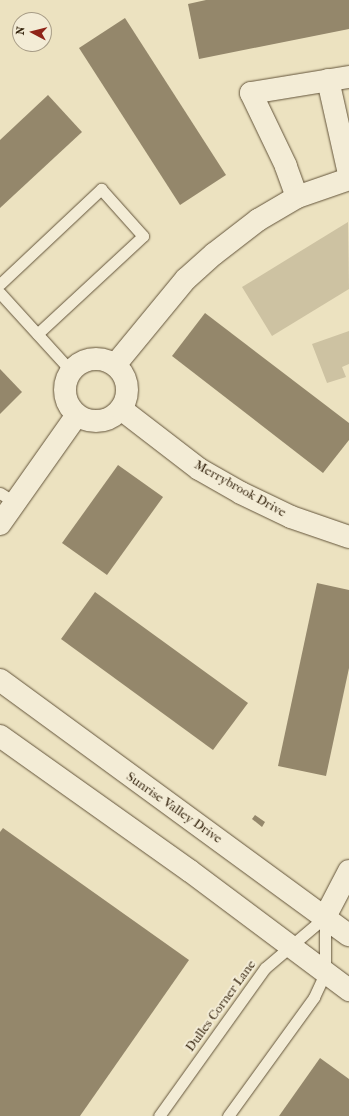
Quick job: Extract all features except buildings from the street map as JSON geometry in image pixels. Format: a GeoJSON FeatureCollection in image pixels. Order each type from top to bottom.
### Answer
{"type":"FeatureCollection","features":[{"type":"Feature","properties":{"kind":"street"},"geometry":{"type":"LineString","coordinates":[[297,197],[286,166],[251,93],[339,79],[349,174]]}},
{"type":"Feature","properties":{"kind":"street"},"geometry":{"type":"LineString","coordinates":[[115,365],[186,279],[214,254],[258,220],[297,197],[349,179]]}},
{"type":"Feature","properties":{"kind":"street"},"geometry":{"type":"LineString","coordinates":[[87,360],[106,360],[115,365],[126,381],[128,391],[121,409],[114,416],[96,422],[77,415],[66,399],[67,380],[71,371],[87,360]]}},
{"type":"Feature","properties":{"kind":"street","name":"Merrybrook Drive"},"geometry":{"type":"LineString","coordinates":[[121,409],[199,469],[291,517],[349,537]]}},
{"type":"Feature","properties":{"kind":"street"},"geometry":{"type":"LineString","coordinates":[[0,524],[8,498],[77,415]]}},
{"type":"Feature","properties":{"kind":"street","name":"Sunrise Valley Drive"},"geometry":{"type":"LineString","coordinates":[[0,680],[349,935]]}},
{"type":"Feature","properties":{"kind":"street"},"geometry":{"type":"LineString","coordinates":[[0,736],[290,945],[349,990]]}},
{"type":"Feature","properties":{"kind":"street"},"geometry":{"type":"LineString","coordinates":[[325,917],[349,871]]}},
{"type":"Feature","properties":{"kind":"lane"},"geometry":{"type":"LineString","coordinates":[[0,284],[102,189],[143,236],[38,334]]}},
{"type":"Feature","properties":{"kind":"lane"},"geometry":{"type":"LineString","coordinates":[[0,293],[71,371]]}},
{"type":"Feature","properties":{"kind":"lane"},"geometry":{"type":"LineString","coordinates":[[228,1116],[314,997],[325,973],[325,917]]}},
{"type":"Feature","properties":{"kind":"lane","name":"Dulles Corner Lane"},"geometry":{"type":"LineString","coordinates":[[159,1116],[265,968],[290,945],[325,917]]}},
{"type":"Feature","properties":{"kind":"shaded area"},"geometry":{"type":"Polygon","coordinates":[[[348,222],[349,289],[272,336],[242,287],[348,222]]]}},
{"type":"Feature","properties":{"kind":"shaded area"},"geometry":{"type":"Polygon","coordinates":[[[349,331],[349,364],[342,367],[346,377],[327,383],[312,344],[349,331]]]}}]}
